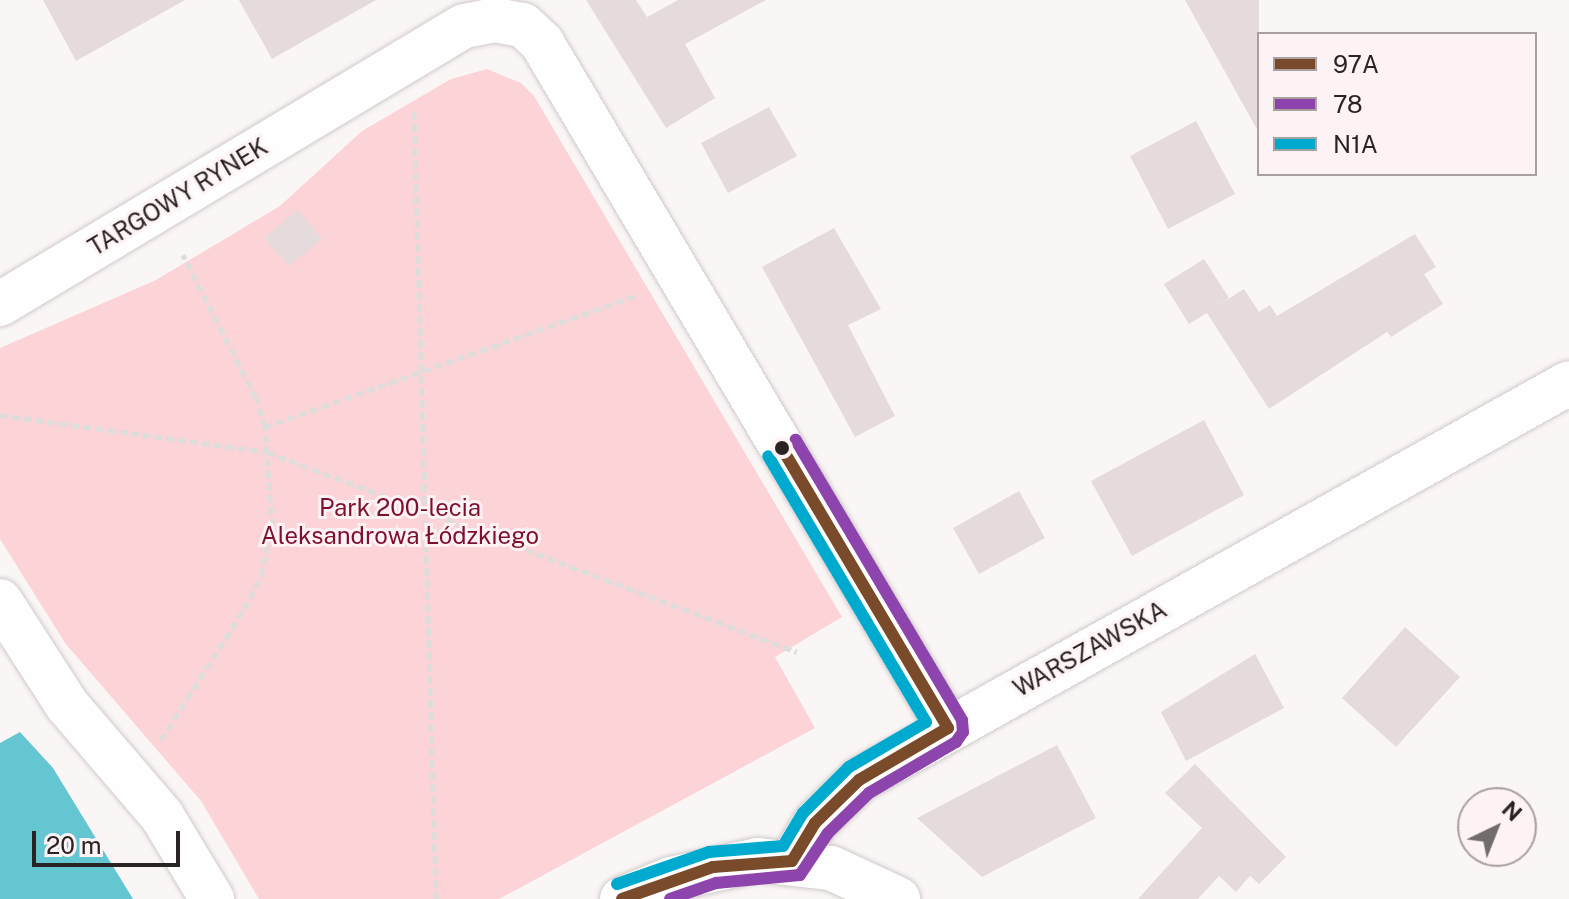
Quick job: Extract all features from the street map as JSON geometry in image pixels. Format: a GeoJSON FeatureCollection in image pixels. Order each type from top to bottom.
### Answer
{"type":"FeatureCollection","features":[{"type":"Feature","properties":{"kind":"street","name":"TARGOWY RYNEK"},"geometry":{"type":"LineString","coordinates":[[0,304],[452,13],[523,25],[542,43],[948,728]]}},
{"type":"Feature","properties":{"kind":"street","name":"WARSZAWSKA"},"geometry":{"type":"LineString","coordinates":[[792,861],[815,823],[849,788],[948,728],[1569,383]]}},
{"type":"Feature","properties":{"kind":"street"},"geometry":{"type":"LineString","coordinates":[[0,601],[67,705],[162,816],[212,899]]}},
{"type":"Feature","properties":{"kind":"street"},"geometry":{"type":"LineString","coordinates":[[622,899],[713,867],[792,861],[831,868],[898,899]]}},
{"type":"Feature","properties":{"kind":"path"},"geometry":{"type":"LineString","coordinates":[[414,106],[436,899]]}},
{"type":"Feature","properties":{"kind":"path"},"geometry":{"type":"LineString","coordinates":[[156,748],[261,576],[272,526],[265,427],[256,398],[183,255]]}},
{"type":"Feature","properties":{"kind":"path"},"geometry":{"type":"LineString","coordinates":[[265,427],[640,294]]}},
{"type":"Feature","properties":{"kind":"path"},"geometry":{"type":"LineString","coordinates":[[0,415],[267,452],[797,652]]}},
{"type":"Feature","properties":{"kind":"green space","name":"Park 200-lecia Aleksandrowa Łódzkiego"},"geometry":{"type":"Polygon","coordinates":[[[487,69],[521,83],[534,96],[842,617],[775,657],[815,728],[499,899],[259,899],[201,801],[65,643],[0,539],[0,348],[156,280],[280,206],[362,131],[451,79],[487,69]]]}},
{"type":"Feature","properties":{"kind":"water"},"geometry":{"type":"Polygon","coordinates":[[[20,732],[53,768],[133,899],[0,899],[0,743],[20,732]]]}},
{"type":"Feature","properties":{"kind":"building"},"geometry":{"type":"Polygon","coordinates":[[[43,0],[185,0],[76,61],[43,0]]]}},
{"type":"Feature","properties":{"kind":"building"},"geometry":{"type":"Polygon","coordinates":[[[239,0],[376,0],[272,59],[239,0]]]}},
{"type":"Feature","properties":{"kind":"building"},"geometry":{"type":"Polygon","coordinates":[[[586,0],[636,0],[647,17],[678,0],[766,0],[685,44],[715,98],[666,128],[586,0]]]}},
{"type":"Feature","properties":{"kind":"building"},"geometry":{"type":"Polygon","coordinates":[[[1185,0],[1259,0],[1257,129],[1185,0]]]}},
{"type":"Feature","properties":{"kind":"building"},"geometry":{"type":"Polygon","coordinates":[[[769,107],[797,156],[728,193],[701,143],[769,107]]]}},
{"type":"Feature","properties":{"kind":"building"},"geometry":{"type":"Polygon","coordinates":[[[1196,121],[1235,194],[1168,229],[1130,156],[1196,121]]]}},
{"type":"Feature","properties":{"kind":"building"},"geometry":{"type":"Polygon","coordinates":[[[298,210],[322,239],[289,266],[264,238],[298,210]]]}},
{"type":"Feature","properties":{"kind":"building"},"geometry":{"type":"Polygon","coordinates":[[[834,228],[881,309],[848,325],[895,416],[855,437],[762,267],[834,228]]]}},
{"type":"Feature","properties":{"kind":"building"},"geometry":{"type":"Polygon","coordinates":[[[1415,234],[1436,267],[1424,274],[1443,304],[1391,337],[1387,332],[1269,409],[1207,313],[1189,324],[1164,284],[1204,259],[1229,298],[1214,308],[1244,289],[1259,312],[1270,305],[1277,316],[1415,234]]]}},
{"type":"Feature","properties":{"kind":"building"},"geometry":{"type":"Polygon","coordinates":[[[1204,420],[1244,495],[1132,556],[1091,481],[1204,420]]]}},
{"type":"Feature","properties":{"kind":"building"},"geometry":{"type":"Polygon","coordinates":[[[1019,491],[1045,538],[979,574],[953,528],[1019,491]]]}},
{"type":"Feature","properties":{"kind":"building"},"geometry":{"type":"Polygon","coordinates":[[[1405,627],[1460,677],[1396,747],[1342,698],[1405,627]]]}},
{"type":"Feature","properties":{"kind":"building"},"geometry":{"type":"Polygon","coordinates":[[[1255,654],[1284,708],[1186,761],[1161,712],[1255,654]]]}},
{"type":"Feature","properties":{"kind":"building"},"geometry":{"type":"Polygon","coordinates":[[[1057,745],[1096,818],[982,877],[917,818],[1057,745]]]}},
{"type":"Feature","properties":{"kind":"building"},"geometry":{"type":"Polygon","coordinates":[[[1195,764],[1286,857],[1259,884],[1250,876],[1236,892],[1219,876],[1198,899],[1138,899],[1202,828],[1165,793],[1195,764]]]}},
{"type":"Feature","properties":{"kind":"transit line","name":"78"},"geometry":{"type":"LineString","coordinates":[[670,899],[716,883],[800,875],[828,833],[869,793],[956,742],[963,732],[962,720],[796,440]]}},
{"type":"Feature","properties":{"kind":"transit line","name":"97A"},"geometry":{"type":"LineString","coordinates":[[622,899],[713,867],[792,861],[815,823],[859,780],[948,728],[782,448]]}},
{"type":"Feature","properties":{"kind":"transit line","name":"N1A"},"geometry":{"type":"LineString","coordinates":[[617,884],[709,852],[783,846],[803,813],[849,767],[926,722],[768,456]]}}]}
